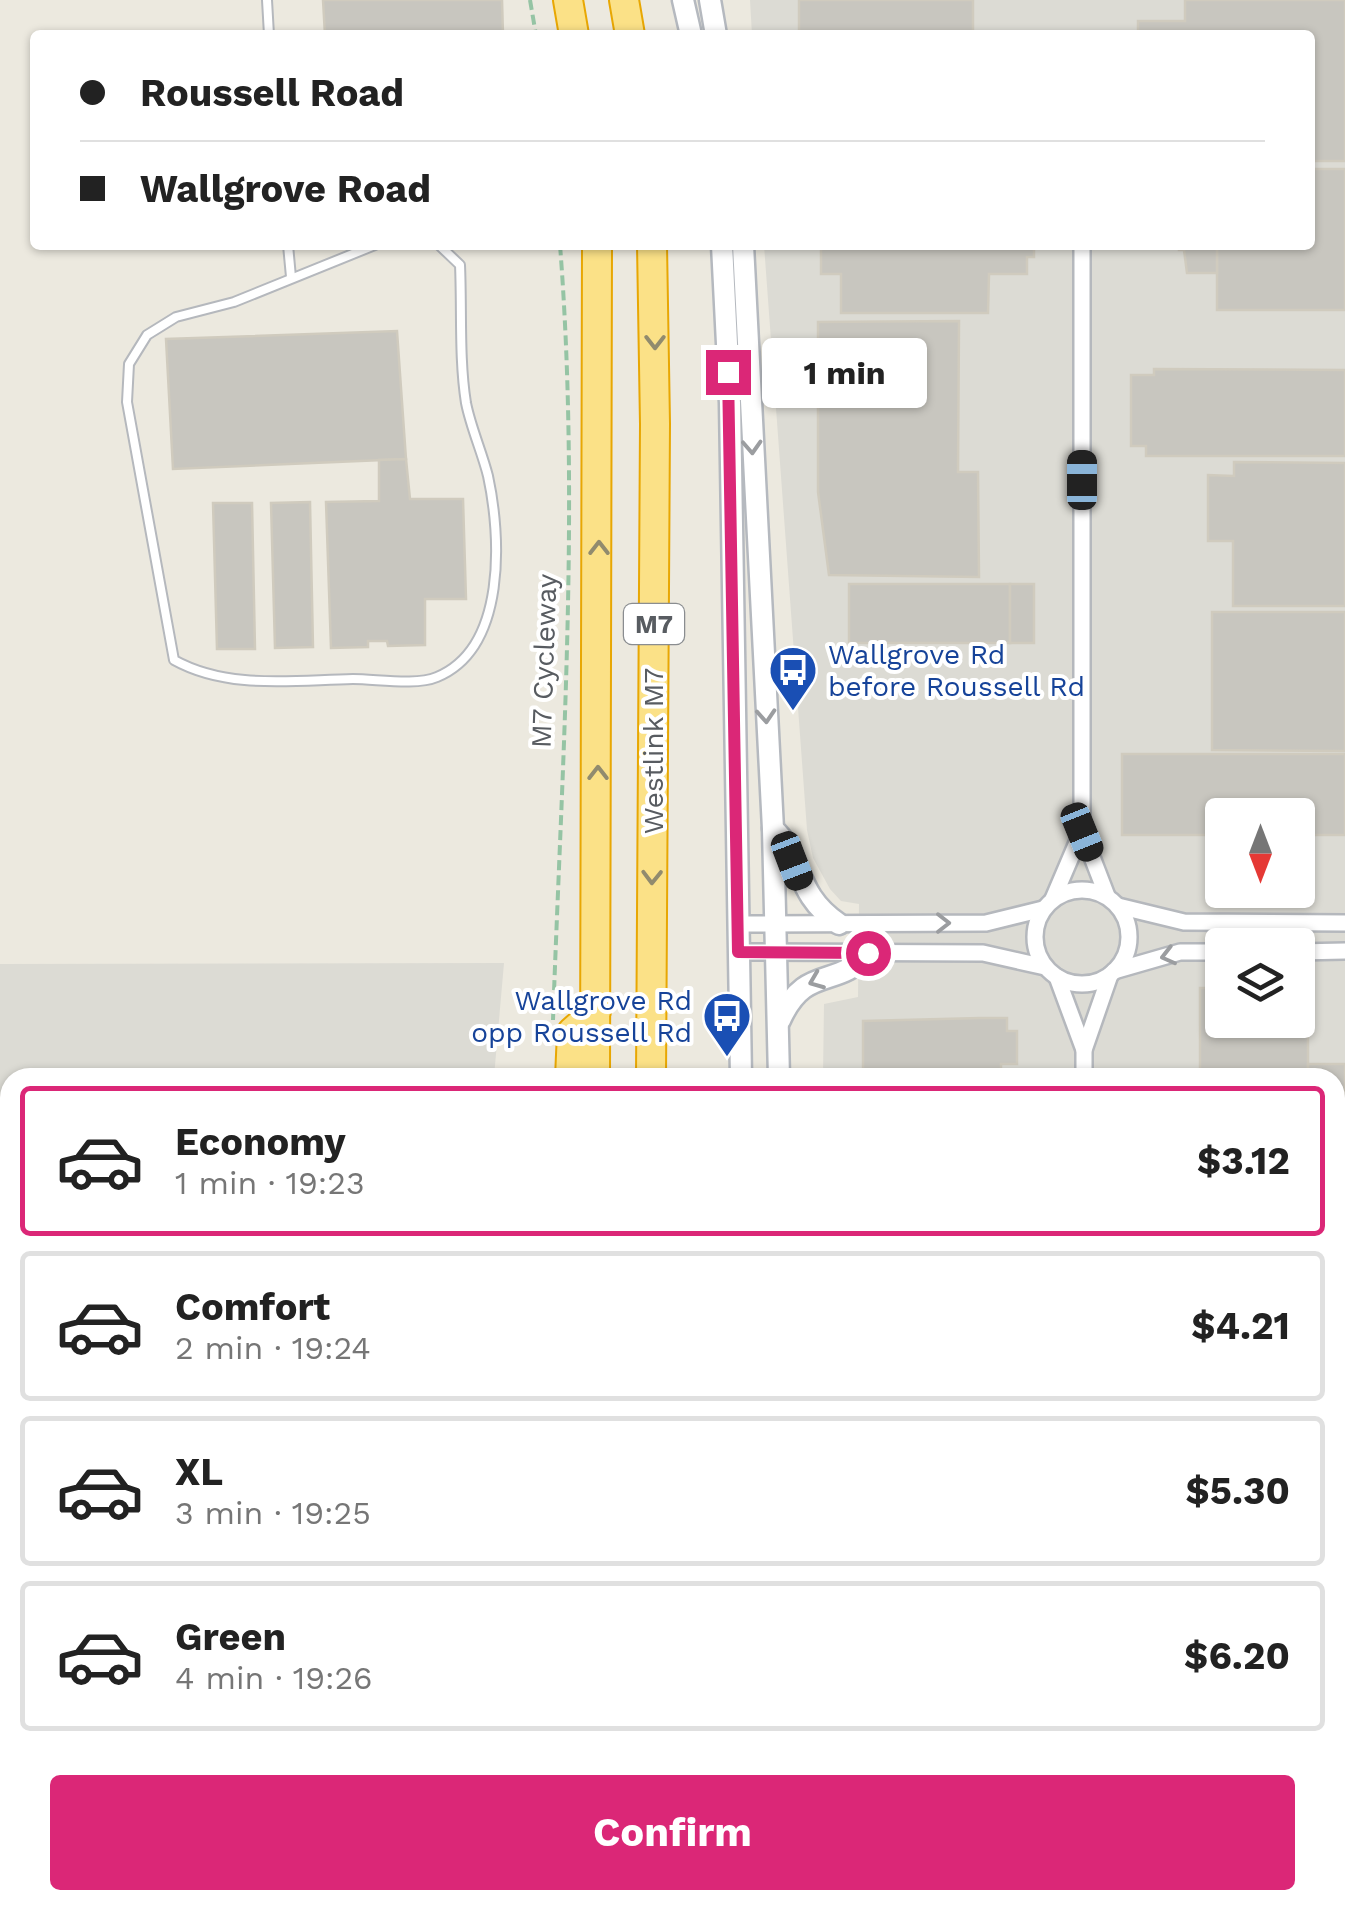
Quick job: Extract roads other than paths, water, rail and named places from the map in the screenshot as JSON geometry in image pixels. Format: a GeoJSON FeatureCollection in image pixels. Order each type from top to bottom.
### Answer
{"type":"FeatureCollection","features":[{"type":"Feature","properties":{"kind":"highway"},"geometry":{"type":"LineString","coordinates":[[568,0],[573,30]]}},
{"type":"Feature","properties":{"kind":"highway"},"geometry":{"type":"LineString","coordinates":[[624,0],[629,30]]}},
{"type":"Feature","properties":{"kind":"highway","name":"Westlink M7"},"geometry":{"type":"LineString","coordinates":[[596,1068],[597,250]]}},
{"type":"Feature","properties":{"kind":"highway","name":"Westlink M7"},"geometry":{"type":"LineString","coordinates":[[651,1068],[655,444],[652,250]]}},
{"type":"Feature","properties":{"kind":"highway"},"geometry":{"type":"LineString","coordinates":[[570,1068],[572,1032],[596,1010]]}},
{"type":"Feature","properties":{"kind":"main road"},"geometry":{"type":"LineString","coordinates":[[683,0],[690,30]]}},
{"type":"Feature","properties":{"kind":"main road"},"geometry":{"type":"LineString","coordinates":[[710,0],[715,30]]}},
{"type":"Feature","properties":{"kind":"main road"},"geometry":{"type":"LineString","coordinates":[[722,250],[730,403],[741,1068]]}},
{"type":"Feature","properties":{"kind":"main road"},"geometry":{"type":"LineString","coordinates":[[743,250],[773,829],[779,1068]]}},
{"type":"Feature","properties":{"kind":"main road"},"geometry":{"type":"LineString","coordinates":[[773,829],[787,842],[799,881],[811,900],[838,924]]}},
{"type":"Feature","properties":{"kind":"main road"},"geometry":{"type":"LineString","coordinates":[[778,1025],[800,987],[854,969],[868,953]]}},
{"type":"Feature","properties":{"kind":"street"},"geometry":{"type":"LineString","coordinates":[[1082,250],[1082,832],[1130,939],[1112,973],[1084,1050],[1084,1068]]}},
{"type":"Feature","properties":{"kind":"street"},"geometry":{"type":"LineString","coordinates":[[1082,832],[1048,904],[1035,944],[1084,1050]]}},
{"type":"Feature","properties":{"kind":"street"},"geometry":{"type":"LineString","coordinates":[[738,924],[986,923],[1079,890],[1184,922],[1345,923]]}},
{"type":"Feature","properties":{"kind":"street"},"geometry":{"type":"LineString","coordinates":[[738,952],[982,953],[1083,984],[1180,952],[1205,952]]}},
{"type":"Feature","properties":{"kind":"street"},"geometry":{"type":"LineString","coordinates":[[1315,952],[1345,952]]}},
{"type":"Feature","properties":{"kind":"lane"},"geometry":{"type":"LineString","coordinates":[[267,0],[269,30]]}},
{"type":"Feature","properties":{"kind":"lane"},"geometry":{"type":"LineString","coordinates":[[288,250],[290,277]]}},
{"type":"Feature","properties":{"kind":"lane"},"geometry":{"type":"LineString","coordinates":[[362,250],[234,302],[176,317],[147,335],[128,364],[127,402],[174,660],[199,674],[244,680],[434,678],[463,661],[478,637],[492,596],[497,532],[488,477],[466,402],[460,265],[444,250]]}},
{"type":"Feature","properties":{"kind":"place","name":"Wallgrove Rd before Roussell Rd"},"geometry":{"type":"Point","coordinates":[793,712]}},
{"type":"Feature","properties":{"kind":"place","name":"Wallgrove Rd opp Roussell Rd"},"geometry":{"type":"Point","coordinates":[727,1058]}}]}
